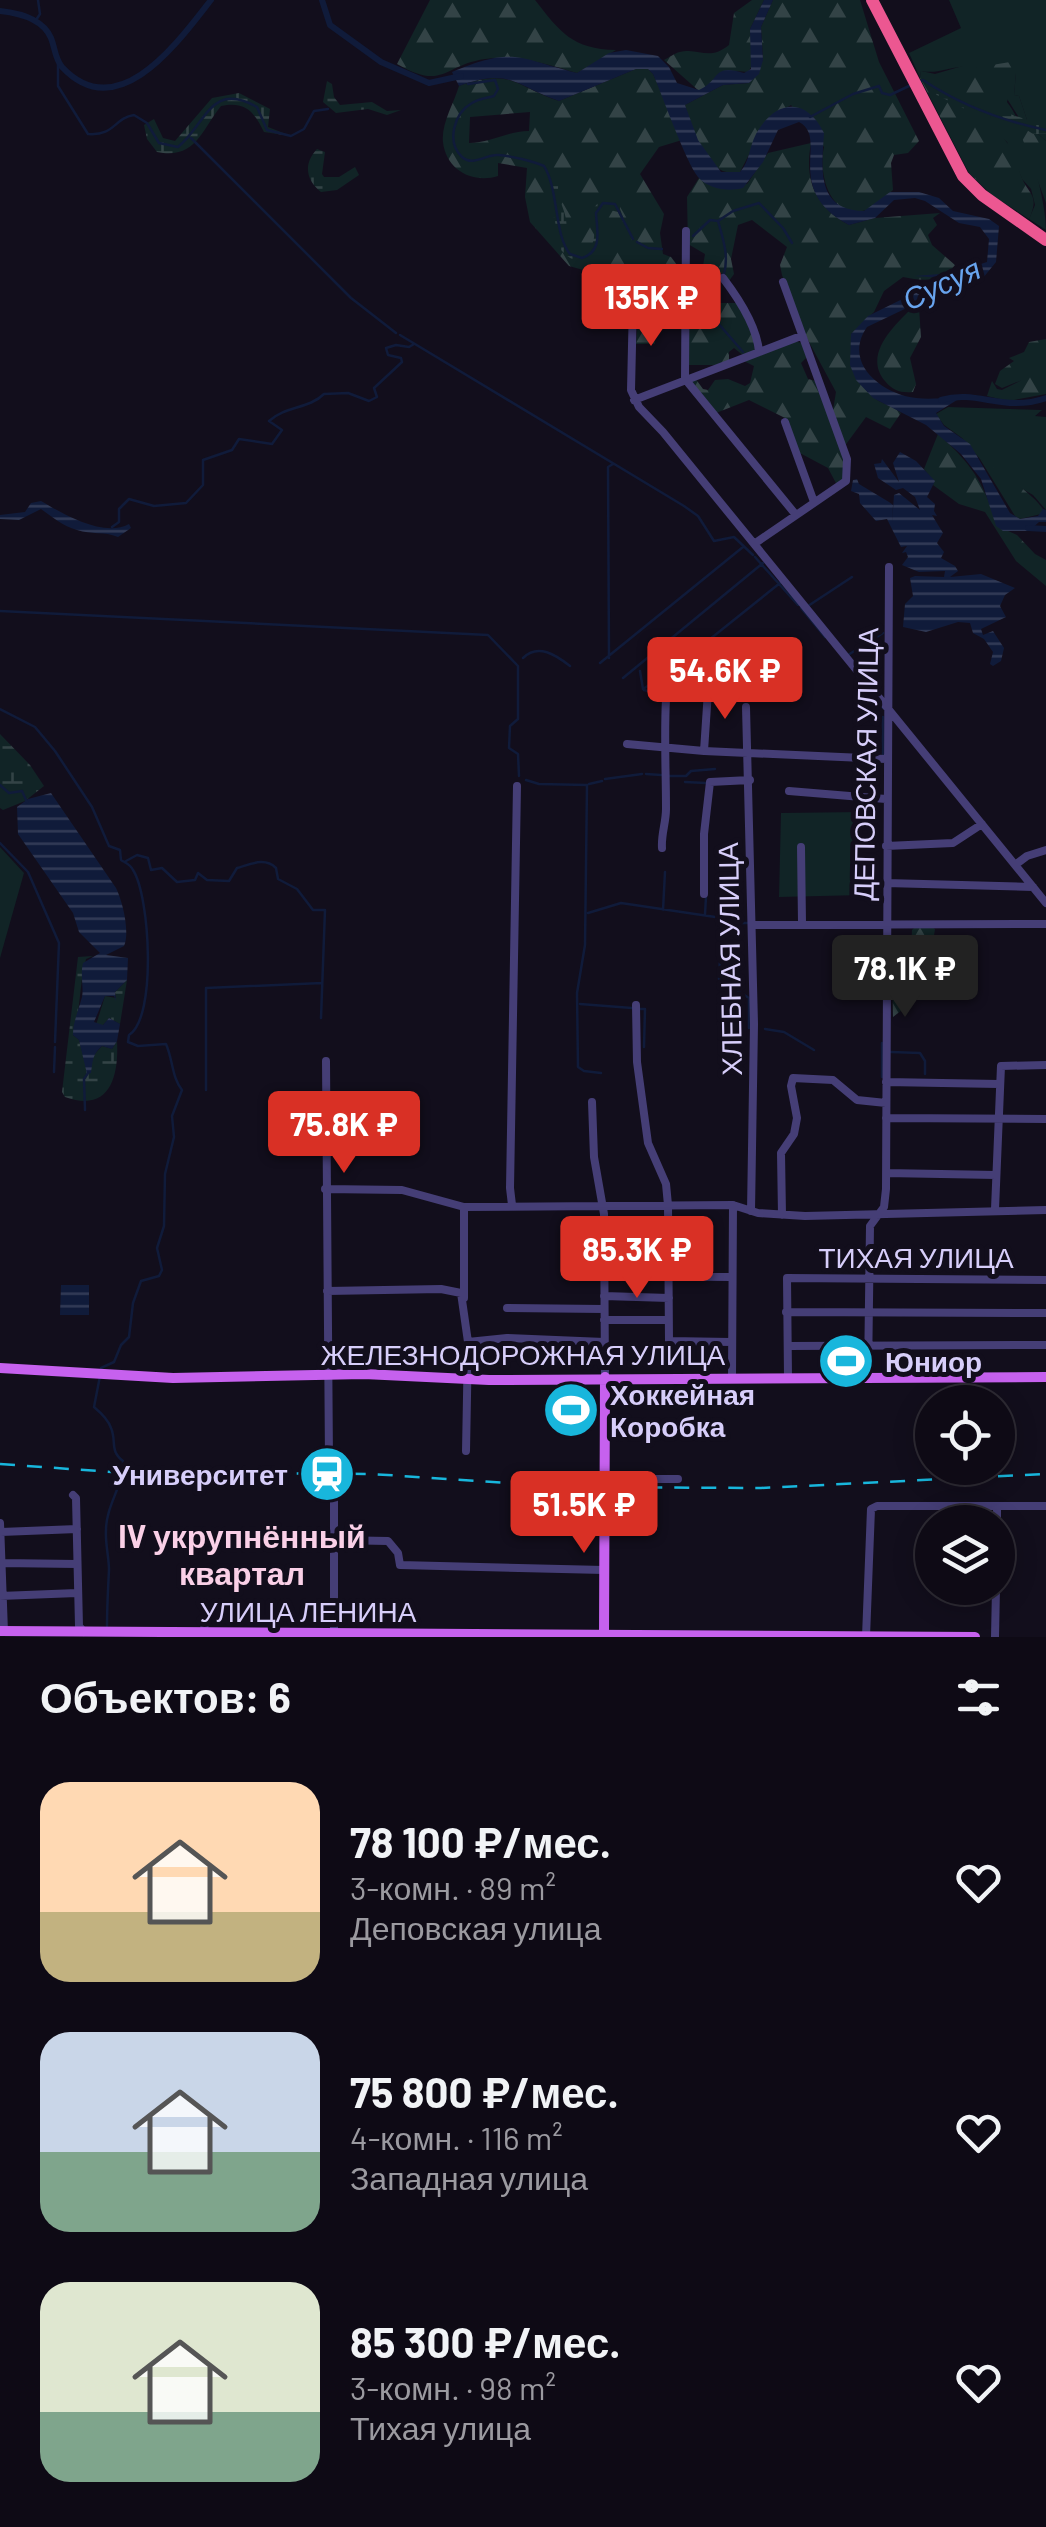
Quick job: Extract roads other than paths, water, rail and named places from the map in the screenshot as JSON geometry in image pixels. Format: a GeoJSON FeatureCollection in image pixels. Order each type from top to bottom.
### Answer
{"type":"FeatureCollection","features":[{"type":"Feature","properties":{"kind":"highway"},"geometry":{"type":"LineString","coordinates":[[872,0],[963,176],[982,195],[1046,240]]}},
{"type":"Feature","properties":{"kind":"main road","name":"ЖЕЛЕЗНОДОРОЖНАЯ УЛИЦА"},"geometry":{"type":"LineString","coordinates":[[0,1368],[106,1375],[402,1374],[468,1379],[1046,1377]]}},
{"type":"Feature","properties":{"kind":"main road"},"geometry":{"type":"LineString","coordinates":[[604,1377],[604,1637]]}},
{"type":"Feature","properties":{"kind":"main road","name":"УЛИЦА ЛЕНИНА"},"geometry":{"type":"LineString","coordinates":[[2,1632],[975,1637]]}},
{"type":"Feature","properties":{"kind":"street"},"geometry":{"type":"LineString","coordinates":[[686,231],[685,380],[796,515]]}},
{"type":"Feature","properties":{"kind":"street"},"geometry":{"type":"LineString","coordinates":[[724,278],[740,302],[759,352]]}},
{"type":"Feature","properties":{"kind":"street"},"geometry":{"type":"LineString","coordinates":[[754,544],[846,482],[849,474],[847,458],[783,282]]}},
{"type":"Feature","properties":{"kind":"street"},"geometry":{"type":"LineString","coordinates":[[633,302],[634,400],[1046,903]]}},
{"type":"Feature","properties":{"kind":"street"},"geometry":{"type":"LineString","coordinates":[[634,400],[800,336]]}},
{"type":"Feature","properties":{"kind":"street"},"geometry":{"type":"LineString","coordinates":[[785,422],[814,502]]}},
{"type":"Feature","properties":{"kind":"street","name":"ДЕПОВСКАЯ УЛИЦА"},"geometry":{"type":"LineString","coordinates":[[868,1376],[870,1226],[885,1203],[886,1173],[889,567]]}},
{"type":"Feature","properties":{"kind":"street"},"geometry":{"type":"LineString","coordinates":[[704,752],[708,692]]}},
{"type":"Feature","properties":{"kind":"street"},"geometry":{"type":"LineString","coordinates":[[662,848],[666,699]]}},
{"type":"Feature","properties":{"kind":"street","name":"ХЛЕБНАЯ УЛИЦА"},"geometry":{"type":"LineString","coordinates":[[746,708],[753,924],[752,1211]]}},
{"type":"Feature","properties":{"kind":"street"},"geometry":{"type":"LineString","coordinates":[[627,744],[704,752],[886,758]]}},
{"type":"Feature","properties":{"kind":"street"},"geometry":{"type":"LineString","coordinates":[[704,894],[704,834],[710,782],[750,780]]}},
{"type":"Feature","properties":{"kind":"street"},"geometry":{"type":"LineString","coordinates":[[512,1205],[517,786]]}},
{"type":"Feature","properties":{"kind":"street"},"geometry":{"type":"LineString","coordinates":[[789,792],[886,798]]}},
{"type":"Feature","properties":{"kind":"street"},"geometry":{"type":"LineString","coordinates":[[886,846],[953,843],[982,824]]}},
{"type":"Feature","properties":{"kind":"street"},"geometry":{"type":"LineString","coordinates":[[801,847],[802,923]]}},
{"type":"Feature","properties":{"kind":"street"},"geometry":{"type":"LineString","coordinates":[[1015,864],[1046,850]]}},
{"type":"Feature","properties":{"kind":"street"},"geometry":{"type":"LineString","coordinates":[[886,882],[1038,890]]}},
{"type":"Feature","properties":{"kind":"street"},"geometry":{"type":"LineString","coordinates":[[753,924],[1046,924]]}},
{"type":"Feature","properties":{"kind":"street"},"geometry":{"type":"LineString","coordinates":[[636,1005],[637,1062],[648,1143],[666,1184],[669,1341],[731,1342]]}},
{"type":"Feature","properties":{"kind":"street"},"geometry":{"type":"LineString","coordinates":[[326,1060],[329,1460]]}},
{"type":"Feature","properties":{"kind":"street"},"geometry":{"type":"LineString","coordinates":[[995,1210],[1001,1066],[1046,1065]]}},
{"type":"Feature","properties":{"kind":"street"},"geometry":{"type":"LineString","coordinates":[[782,1216],[781,1153],[794,1134],[796,1118],[793,1078],[833,1080],[857,1100],[886,1103]]}},
{"type":"Feature","properties":{"kind":"street"},"geometry":{"type":"LineString","coordinates":[[886,1082],[1000,1084]]}},
{"type":"Feature","properties":{"kind":"street"},"geometry":{"type":"LineString","coordinates":[[592,1102],[594,1157],[604,1207],[604,1377]]}},
{"type":"Feature","properties":{"kind":"street"},"geometry":{"type":"LineString","coordinates":[[886,1118],[1046,1119]]}},
{"type":"Feature","properties":{"kind":"street"},"geometry":{"type":"LineString","coordinates":[[886,1173],[996,1176]]}},
{"type":"Feature","properties":{"kind":"street"},"geometry":{"type":"LineString","coordinates":[[325,1189],[402,1190],[464,1207],[733,1205],[782,1216],[1046,1210]]}},
{"type":"Feature","properties":{"kind":"street"},"geometry":{"type":"LineString","coordinates":[[732,1377],[733,1205]]}},
{"type":"Feature","properties":{"kind":"street"},"geometry":{"type":"LineString","coordinates":[[464,1207],[466,1451]]}},
{"type":"Feature","properties":{"kind":"street"},"geometry":{"type":"LineString","coordinates":[[605,1237],[695,1238]]}},
{"type":"Feature","properties":{"kind":"street"},"geometry":{"type":"LineString","coordinates":[[605,1276],[732,1277]]}},
{"type":"Feature","properties":{"kind":"street","name":"ТИХАЯ УЛИЦА"},"geometry":{"type":"LineString","coordinates":[[786,1312],[787,1278],[1046,1280]]}},
{"type":"Feature","properties":{"kind":"street"},"geometry":{"type":"LineString","coordinates":[[326,1291],[441,1289],[461,1293],[464,1299]]}},
{"type":"Feature","properties":{"kind":"street"},"geometry":{"type":"LineString","coordinates":[[604,1296],[669,1298]]}},
{"type":"Feature","properties":{"kind":"street"},"geometry":{"type":"LineString","coordinates":[[508,1308],[604,1309]]}},
{"type":"Feature","properties":{"kind":"street"},"geometry":{"type":"LineString","coordinates":[[788,1377],[786,1312],[1046,1313]]}},
{"type":"Feature","properties":{"kind":"street"},"geometry":{"type":"LineString","coordinates":[[604,1320],[668,1320]]}},
{"type":"Feature","properties":{"kind":"street"},"geometry":{"type":"LineString","coordinates":[[468,1342],[508,1338],[604,1342]]}},
{"type":"Feature","properties":{"kind":"street"},"geometry":{"type":"LineString","coordinates":[[788,1346],[1046,1345]]}},
{"type":"Feature","properties":{"kind":"street"},"geometry":{"type":"LineString","coordinates":[[604,1477],[678,1479]]}},
{"type":"Feature","properties":{"kind":"street"},"geometry":{"type":"LineString","coordinates":[[72,1495],[76,1498],[79,1626],[84,1635]]}},
{"type":"Feature","properties":{"kind":"street"},"geometry":{"type":"LineString","coordinates":[[334,1501],[334,1636]]}},
{"type":"Feature","properties":{"kind":"street"},"geometry":{"type":"LineString","coordinates":[[866,1636],[871,1509],[915,1506]]}},
{"type":"Feature","properties":{"kind":"street"},"geometry":{"type":"LineString","coordinates":[[1015,1506],[1046,1506]]}},
{"type":"Feature","properties":{"kind":"street"},"geometry":{"type":"LineString","coordinates":[[0,1523],[2,1632]]}},
{"type":"Feature","properties":{"kind":"street"},"geometry":{"type":"LineString","coordinates":[[1,1532],[76,1529]]}},
{"type":"Feature","properties":{"kind":"street"},"geometry":{"type":"LineString","coordinates":[[334,1540],[388,1541],[398,1553],[400,1565],[604,1570]]}},
{"type":"Feature","properties":{"kind":"street"},"geometry":{"type":"LineString","coordinates":[[1,1563],[77,1564]]}},
{"type":"Feature","properties":{"kind":"street"},"geometry":{"type":"LineString","coordinates":[[1,1596],[77,1593]]}},
{"type":"Feature","properties":{"kind":"street"},"geometry":{"type":"LineString","coordinates":[[995,1637],[996,1605]]}},
{"type":"Feature","properties":{"kind":"street"},"geometry":{"type":"LineString","coordinates":[[204,1633],[205,1618]]}},
{"type":"Feature","properties":{"kind":"water"},"geometry":{"type":"Polygon","coordinates":[[[764,0],[773,0],[761,27],[763,60],[759,74],[749,83],[723,85],[685,105],[698,140],[721,172],[740,172],[756,134],[772,114],[790,107],[800,108],[817,121],[824,133],[825,184],[837,203],[864,211],[890,192],[919,192],[939,198],[953,211],[989,219],[999,226],[996,262],[983,278],[936,294],[867,327],[859,353],[869,374],[890,390],[916,398],[957,400],[936,413],[944,426],[970,444],[1010,513],[1020,519],[1038,516],[1046,510],[1046,522],[1039,522],[1029,531],[1003,531],[996,526],[981,479],[961,454],[926,425],[873,398],[856,380],[850,365],[851,334],[868,316],[945,278],[914,276],[953,273],[987,262],[989,239],[980,227],[959,223],[915,198],[894,200],[875,218],[849,225],[829,211],[817,196],[811,181],[810,140],[799,122],[778,130],[763,162],[743,188],[713,187],[693,169],[648,69],[636,69],[559,101],[502,78],[459,86],[452,72],[489,59],[515,57],[577,73],[609,53],[626,50],[658,56],[677,83],[699,90],[722,71],[744,73],[751,69],[750,29],[764,0]]]}},
{"type":"Feature","properties":{"kind":"water"},"geometry":{"type":"Polygon","coordinates":[[[900,452],[916,461],[935,481],[927,497],[935,504],[937,516],[932,515],[943,533],[937,543],[944,552],[941,558],[958,571],[950,577],[981,574],[1015,588],[1005,595],[1000,606],[1006,617],[981,629],[983,635],[993,631],[1004,648],[1001,661],[993,666],[993,652],[984,639],[973,633],[970,623],[958,622],[926,632],[903,627],[905,604],[913,596],[910,578],[944,577],[945,571],[919,572],[902,565],[908,557],[906,552],[902,553],[907,546],[901,547],[887,519],[876,521],[860,503],[859,494],[851,491],[853,480],[857,479],[893,505],[892,524],[894,495],[899,493],[920,510],[915,497],[878,478],[874,464],[882,459],[899,482],[893,463],[900,452]]]}},
{"type":"Feature","properties":{"kind":"water"},"geometry":{"type":"Polygon","coordinates":[[[41,501],[96,526],[119,528],[129,524],[131,528],[118,537],[82,531],[62,524],[41,509],[19,520],[0,519],[0,515],[25,512],[31,503],[41,501]]]}},
{"type":"Feature","properties":{"kind":"water"},"geometry":{"type":"Polygon","coordinates":[[[51,793],[116,888],[126,926],[124,946],[106,955],[128,958],[127,980],[115,992],[116,1001],[114,996],[105,996],[94,1022],[103,1025],[109,1018],[120,1024],[117,1041],[112,1049],[99,1049],[91,1073],[87,1074],[73,1030],[82,997],[83,963],[100,953],[79,932],[73,913],[18,834],[17,807],[28,799],[51,793]]]}},
{"type":"Feature","properties":{"kind":"water"},"geometry":{"type":"Polygon","coordinates":[[[61,1285],[89,1285],[89,1315],[60,1315],[61,1285]]]}},
{"type":"Feature","properties":{"kind":"waterway"},"geometry":{"type":"LineString","coordinates":[[36,20],[40,14],[38,0]]}},
{"type":"Feature","properties":{"kind":"waterway","name":"Сусуя"},"geometry":{"type":"LineString","coordinates":[[0,11],[36,22],[47,31],[62,67],[83,83],[104,88],[145,72],[182,37],[211,0]]}},
{"type":"Feature","properties":{"kind":"waterway","name":"Сусуя"},"geometry":{"type":"LineString","coordinates":[[322,0],[330,25],[381,62],[429,83],[461,76]]}},
{"type":"Feature","properties":{"kind":"waterway"},"geometry":{"type":"LineString","coordinates":[[58,64],[58,86],[88,134],[109,130],[134,115],[147,123],[159,143],[178,147],[210,109],[229,99],[257,107],[267,130],[291,136],[304,129],[314,111],[328,109]]}},
{"type":"Feature","properties":{"kind":"waterway"},"geometry":{"type":"LineString","coordinates":[[468,84],[495,80],[498,89],[494,96],[477,100],[466,108],[457,121],[454,144],[462,157],[471,161],[503,156],[544,166],[561,236],[570,254],[582,258],[593,251],[597,240],[596,213],[603,203],[615,204],[633,239]]}},
{"type":"Feature","properties":{"kind":"waterway"},"geometry":{"type":"LineString","coordinates":[[919,82],[923,80],[982,111],[1046,130]]}},
{"type":"Feature","properties":{"kind":"waterway"},"geometry":{"type":"LineString","coordinates":[[810,117],[853,94],[879,86],[882,93],[890,95],[909,86]]}},
{"type":"Feature","properties":{"kind":"waterway"},"geometry":{"type":"LineString","coordinates":[[191,138],[351,298],[396,333]]}},
{"type":"Feature","properties":{"kind":"waterway"},"geometry":{"type":"LineString","coordinates":[[718,221],[733,211],[759,203],[792,243]]}},
{"type":"Feature","properties":{"kind":"waterway"},"geometry":{"type":"LineString","coordinates":[[693,236],[710,220],[718,221],[726,254],[724,274],[701,285],[694,304],[705,308],[743,352]]}},
{"type":"Feature","properties":{"kind":"waterway"},"geometry":{"type":"LineString","coordinates":[[637,242],[662,249]]}},
{"type":"Feature","properties":{"kind":"waterway"},"geometry":{"type":"LineString","coordinates":[[400,335],[684,506],[698,516],[714,541],[734,537],[753,555]]}},
{"type":"Feature","properties":{"kind":"waterway"},"geometry":{"type":"LineString","coordinates":[[112,527],[119,522],[119,509],[129,499],[154,506],[186,503],[203,485],[203,460],[232,450],[239,439],[272,444],[282,430],[269,421],[282,413],[324,394],[348,393],[369,401],[377,397],[374,388],[402,362],[401,358],[388,355],[386,348],[414,344]]}},
{"type":"Feature","properties":{"kind":"waterway"},"geometry":{"type":"LineString","coordinates":[[941,400],[967,397],[1017,403],[1046,398]]}},
{"type":"Feature","properties":{"kind":"waterway"},"geometry":{"type":"LineString","coordinates":[[609,658],[608,467],[613,464]]}},
{"type":"Feature","properties":{"kind":"waterway","name":"Сусуя"},"geometry":{"type":"LineString","coordinates":[[1028,528],[1046,529]]}},
{"type":"Feature","properties":{"kind":"waterway"},"geometry":{"type":"LineString","coordinates":[[600,663],[743,547]]}},
{"type":"Feature","properties":{"kind":"waterway"},"geometry":{"type":"LineString","coordinates":[[755,557],[798,605]]}},
{"type":"Feature","properties":{"kind":"waterway"},"geometry":{"type":"LineString","coordinates":[[623,678],[763,563]]}},
{"type":"Feature","properties":{"kind":"waterway"},"geometry":{"type":"LineString","coordinates":[[808,606],[852,577]]}},
{"type":"Feature","properties":{"kind":"waterway"},"geometry":{"type":"LineString","coordinates":[[643,689],[780,583]]}},
{"type":"Feature","properties":{"kind":"waterway"},"geometry":{"type":"LineString","coordinates":[[801,608],[825,637]]}},
{"type":"Feature","properties":{"kind":"waterway"},"geometry":{"type":"LineString","coordinates":[[0,611],[488,635],[518,666],[518,719],[510,726],[509,748],[518,754],[519,776]]}},
{"type":"Feature","properties":{"kind":"waterway"},"geometry":{"type":"LineString","coordinates":[[848,655],[883,633]]}},
{"type":"Feature","properties":{"kind":"waterway"},"geometry":{"type":"LineString","coordinates":[[703,645],[720,675],[743,700],[764,691],[787,697]]}},
{"type":"Feature","properties":{"kind":"waterway"},"geometry":{"type":"LineString","coordinates":[[523,658],[541,651],[570,666]]}},
{"type":"Feature","properties":{"kind":"waterway"},"geometry":{"type":"LineString","coordinates":[[640,671],[643,689]]}},
{"type":"Feature","properties":{"kind":"waterway"},"geometry":{"type":"LineString","coordinates":[[736,689],[752,671]]}},
{"type":"Feature","properties":{"kind":"waterway"},"geometry":{"type":"LineString","coordinates":[[665,675],[665,697]]}},
{"type":"Feature","properties":{"kind":"waterway"},"geometry":{"type":"LineString","coordinates":[[858,678],[883,708]]}},
{"type":"Feature","properties":{"kind":"waterway"},"geometry":{"type":"LineString","coordinates":[[644,690],[652,692]]}},
{"type":"Feature","properties":{"kind":"waterway"},"geometry":{"type":"LineString","coordinates":[[0,709],[35,727],[55,751],[92,807],[109,846],[120,850],[121,860],[133,870],[143,904],[148,956],[144,1006],[128,1042],[138,1046],[166,1044],[182,1090],[172,1116],[174,1137],[165,1174],[164,1226],[157,1248],[162,1270],[159,1276],[141,1281],[133,1303],[129,1337],[114,1362],[101,1368]]}},
{"type":"Feature","properties":{"kind":"waterway"},"geometry":{"type":"LineString","coordinates":[[883,717],[883,754]]}},
{"type":"Feature","properties":{"kind":"waterway"},"geometry":{"type":"LineString","coordinates":[[669,776],[715,769]]}},
{"type":"Feature","properties":{"kind":"waterway"},"geometry":{"type":"LineString","coordinates":[[605,779],[642,774]]}},
{"type":"Feature","properties":{"kind":"waterway"},"geometry":{"type":"LineString","coordinates":[[646,774],[661,775]]}},
{"type":"Feature","properties":{"kind":"waterway"},"geometry":{"type":"LineString","coordinates":[[526,780],[587,785],[585,945],[577,993],[578,1067],[601,1073]]}},
{"type":"Feature","properties":{"kind":"waterway"},"geometry":{"type":"LineString","coordinates":[[589,784],[602,781]]}},
{"type":"Feature","properties":{"kind":"waterway"},"geometry":{"type":"LineString","coordinates":[[685,782],[706,783]]}},
{"type":"Feature","properties":{"kind":"waterway"},"geometry":{"type":"LineString","coordinates":[[0,785],[9,793],[22,791],[27,802]]}},
{"type":"Feature","properties":{"kind":"waterway"},"geometry":{"type":"LineString","coordinates":[[0,843],[28,872],[59,943],[55,1042]]}},
{"type":"Feature","properties":{"kind":"waterway"},"geometry":{"type":"LineString","coordinates":[[126,861],[137,855],[148,858],[151,870],[162,868],[177,882],[195,880],[198,873],[207,880],[229,881],[237,868],[258,862],[276,868],[278,879],[297,889],[313,910],[325,910],[321,1018]]}},
{"type":"Feature","properties":{"kind":"waterway"},"geometry":{"type":"LineString","coordinates":[[663,910],[665,872]]}},
{"type":"Feature","properties":{"kind":"waterway"},"geometry":{"type":"LineString","coordinates":[[705,914],[706,897]]}},
{"type":"Feature","properties":{"kind":"waterway"},"geometry":{"type":"LineString","coordinates":[[588,913],[621,903],[722,918],[719,979],[749,998],[749,1028]]}},
{"type":"Feature","properties":{"kind":"waterway"},"geometry":{"type":"LineString","coordinates":[[723,919],[729,923],[749,923]]}},
{"type":"Feature","properties":{"kind":"waterway"},"geometry":{"type":"LineString","coordinates":[[206,1090],[206,988],[322,983]]}},
{"type":"Feature","properties":{"kind":"waterway"},"geometry":{"type":"LineString","coordinates":[[580,1004],[632,1008]]}},
{"type":"Feature","properties":{"kind":"waterway"},"geometry":{"type":"LineString","coordinates":[[639,1009],[645,1009],[644,1047]]}},
{"type":"Feature","properties":{"kind":"waterway"},"geometry":{"type":"LineString","coordinates":[[765,1029],[784,1032],[814,1050]]}},
{"type":"Feature","properties":{"kind":"waterway"},"geometry":{"type":"LineString","coordinates":[[882,1043],[882,1077]]}},
{"type":"Feature","properties":{"kind":"waterway"},"geometry":{"type":"LineString","coordinates":[[54,1072],[55,1047]]}},
{"type":"Feature","properties":{"kind":"waterway"},"geometry":{"type":"LineString","coordinates":[[891,1052],[920,1053],[925,1061],[925,1074]]}},
{"type":"Feature","properties":{"kind":"waterway"},"geometry":{"type":"LineString","coordinates":[[85,1110],[84,1079],[88,1073]]}},
{"type":"Feature","properties":{"kind":"waterway"},"geometry":{"type":"LineString","coordinates":[[100,1376],[94,1407],[110,1425],[115,1449],[123,1461],[107,1521],[107,1626]]}},
{"type":"Feature","properties":{"kind":"railway"},"geometry":{"type":"LineString","coordinates":[[0,1464],[112,1472],[372,1474],[568,1487],[761,1488],[1046,1474]]}},
{"type":"Feature","properties":{"kind":"place","name":"Юниор"},"geometry":{"type":"Point","coordinates":[846,1361]}},
{"type":"Feature","properties":{"kind":"place","name":"Хоккейная Коробка"},"geometry":{"type":"Point","coordinates":[571,1410]}},
{"type":"Feature","properties":{"kind":"place","name":"Университет"},"geometry":{"type":"Point","coordinates":[327,1474]}},
{"type":"Feature","properties":{"kind":"district","name":"IV укрупнённый квартал"},"geometry":{"type":"Point","coordinates":[242,1554]}}]}
